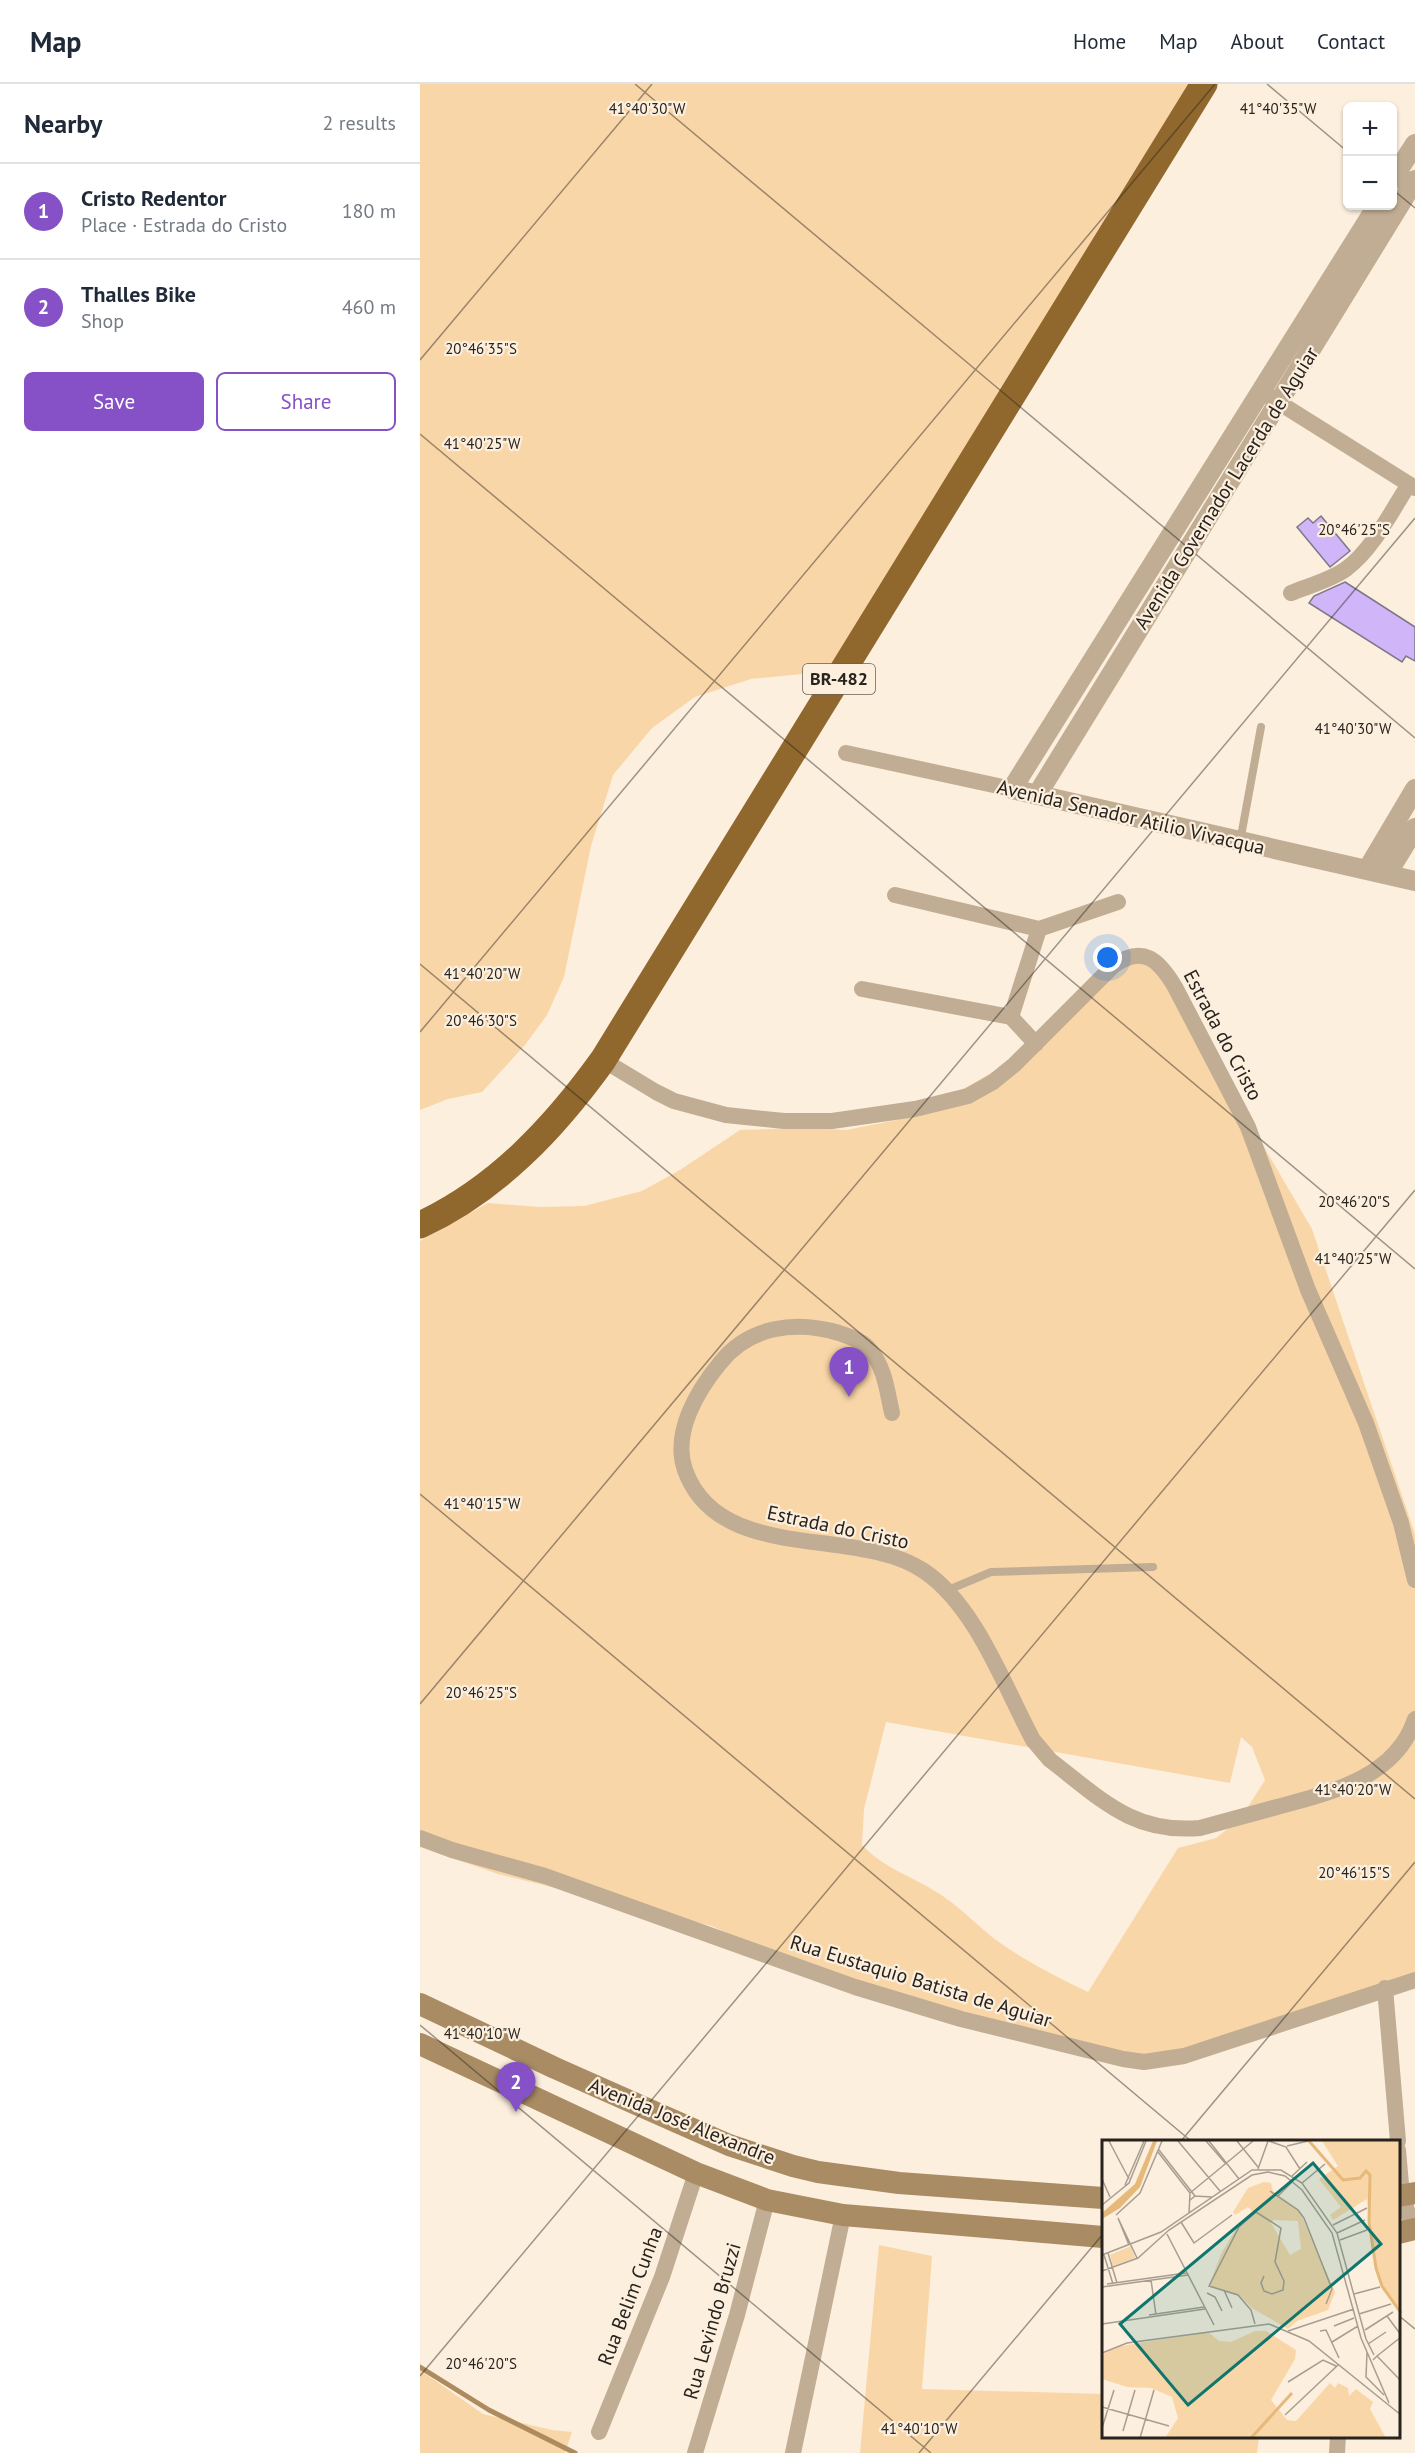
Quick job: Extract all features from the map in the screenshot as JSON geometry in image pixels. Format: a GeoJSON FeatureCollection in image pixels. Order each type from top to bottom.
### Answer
{"type":"FeatureCollection","features":[{"type":"Feature","properties":{"kind":"highway","name":"BR-482"},"geometry":{"type":"LineString","coordinates":[[420,1226],[484,1186],[521,1158],[577,1096],[603,1060],[1204,84]]}},
{"type":"Feature","properties":{"kind":"main road","name":"Avenida José Alexandre"},"geometry":{"type":"LineString","coordinates":[[420,2004],[563,2072],[729,2145],[793,2166],[818,2172],[899,2183],[1102,2198]]}},
{"type":"Feature","properties":{"kind":"main road"},"geometry":{"type":"LineString","coordinates":[[420,2044],[696,2173],[767,2200],[843,2215],[1102,2237]]}},
{"type":"Feature","properties":{"kind":"main road"},"geometry":{"type":"LineString","coordinates":[[548,2105],[553,2083],[563,2072]]}},
{"type":"Feature","properties":{"kind":"street"},"geometry":{"type":"LineString","coordinates":[[1397,172],[1415,144]]}},
{"type":"Feature","properties":{"kind":"street","name":"Avenida Governador Lacerda de Aguiar"},"geometry":{"type":"LineString","coordinates":[[1037,795],[1415,180]]}},
{"type":"Feature","properties":{"kind":"street","name":"Avenida Governador Lacerda de Aguiar"},"geometry":{"type":"LineString","coordinates":[[1012,789],[1375,210]]}},
{"type":"Feature","properties":{"kind":"street"},"geometry":{"type":"LineString","coordinates":[[1262,392],[1412,486],[1374,538],[1344,571],[1291,593]]}},
{"type":"Feature","properties":{"kind":"street","name":"Avenida Senador Atilio Vivacqua"},"geometry":{"type":"LineString","coordinates":[[846,753],[1415,881]]}},
{"type":"Feature","properties":{"kind":"street"},"geometry":{"type":"LineString","coordinates":[[1366,870],[1415,789]]}},
{"type":"Feature","properties":{"kind":"street"},"geometry":{"type":"LineString","coordinates":[[1387,874],[1415,828]]}},
{"type":"Feature","properties":{"kind":"street"},"geometry":{"type":"LineString","coordinates":[[895,895],[1040,929],[1118,902]]}},
{"type":"Feature","properties":{"kind":"street"},"geometry":{"type":"LineString","coordinates":[[1011,1017],[1040,929]]}},
{"type":"Feature","properties":{"kind":"street","name":"Estrada do Cristo"},"geometry":{"type":"LineString","coordinates":[[603,1060],[656,1092],[694,1107],[726,1115],[784,1121],[832,1121],[915,1108],[968,1096],[993,1082],[1036,1044],[1113,966],[1125,957],[1139,955],[1154,959],[1165,970],[1248,1127],[1308,1290],[1366,1423],[1401,1524],[1415,1580]]}},
{"type":"Feature","properties":{"kind":"street"},"geometry":{"type":"LineString","coordinates":[[862,989],[1011,1017],[1036,1044]]}},
{"type":"Feature","properties":{"kind":"street","name":"Estrada do Cristo"},"geometry":{"type":"LineString","coordinates":[[892,1413],[884,1377],[868,1348],[856,1339],[826,1329],[786,1326],[756,1335],[737,1346],[721,1361],[698,1394],[691,1410],[680,1448],[682,1463],[689,1481],[700,1497],[716,1513],[742,1527],[779,1537],[830,1544],[906,1561],[927,1573],[948,1590],[982,1641],[1033,1740],[1041,1751],[1121,1813],[1153,1826],[1182,1830],[1200,1828],[1318,1796],[1348,1786],[1372,1773],[1390,1758],[1403,1742],[1415,1719]]}},
{"type":"Feature","properties":{"kind":"street","name":"Rua Eustaquio Batista de Aguiar"},"geometry":{"type":"LineString","coordinates":[[420,1838],[453,1850],[544,1876],[855,1987],[961,2019],[1123,2059],[1144,2062],[1184,2056],[1415,1980]]}},
{"type":"Feature","properties":{"kind":"street"},"geometry":{"type":"LineString","coordinates":[[1385,1988],[1398,2140]]}},
{"type":"Feature","properties":{"kind":"street"},"geometry":{"type":"LineString","coordinates":[[1400,2163],[1409,2231]]}},
{"type":"Feature","properties":{"kind":"street","name":"Rua Belim Cunha"},"geometry":{"type":"LineString","coordinates":[[599,2432],[662,2277],[696,2173]]}},
{"type":"Feature","properties":{"kind":"street","name":"Rua Levindo Bruzzi"},"geometry":{"type":"LineString","coordinates":[[695,2453],[737,2315],[767,2200]]}},
{"type":"Feature","properties":{"kind":"street"},"geometry":{"type":"LineString","coordinates":[[793,2453],[843,2215]]}},
{"type":"Feature","properties":{"kind":"street"},"geometry":{"type":"LineString","coordinates":[[1337,2453],[1338,2438]]}},
{"type":"Feature","properties":{"kind":"lane"},"geometry":{"type":"LineString","coordinates":[[1240,842],[1261,727]]}},
{"type":"Feature","properties":{"kind":"lane"},"geometry":{"type":"LineString","coordinates":[[948,1590],[991,1572],[1154,1567]]}},
{"type":"Feature","properties":{"kind":"shaded area"},"geometry":{"type":"Polygon","coordinates":[[[420,84],[1195,84],[833,671],[751,679],[695,697],[652,728],[613,775],[591,846],[564,977],[547,1015],[525,1045],[482,1092],[448,1099],[420,1110],[420,84]]]}},
{"type":"Feature","properties":{"kind":"shaded area"},"geometry":{"type":"Polygon","coordinates":[[[1151,954],[1312,1229],[1415,1534],[1415,1986],[1155,2062],[839,1986],[712,1926],[498,1874],[420,1847],[420,1241],[488,1203],[540,1207],[584,1206],[642,1191],[680,1170],[740,1130],[808,1128],[846,1130],[897,1120],[967,1087],[1025,1053],[1124,965],[1151,954]],[[886,1722],[864,1809],[862,1845],[882,1862],[936,1891],[1007,1948],[1088,1992],[1178,1848],[1216,1838],[1240,1819],[1265,1780],[1252,1747],[1241,1737],[1230,1783],[886,1722]]]}},
{"type":"Feature","properties":{"kind":"shaded area"},"geometry":{"type":"Polygon","coordinates":[[[879,2245],[932,2256],[922,2389],[1102,2394],[1102,2438],[1259,2438],[1257,2453],[860,2453],[879,2245]]]}},
{"type":"Feature","properties":{"kind":"shaded area"},"geometry":{"type":"Polygon","coordinates":[[[420,2370],[483,2414],[552,2430],[572,2432],[565,2453],[420,2453],[420,2370]]]}},
{"type":"Feature","properties":{"kind":"building"},"geometry":{"type":"Polygon","coordinates":[[[1321,516],[1350,551],[1330,567],[1297,527],[1308,518],[1313,523],[1321,516]]]}},
{"type":"Feature","properties":{"kind":"building"},"geometry":{"type":"Polygon","coordinates":[[[1345,582],[1415,627],[1415,661],[1406,656],[1402,662],[1309,603],[1314,596],[1345,582]]]}},
{"type":"Feature","properties":{"kind":"waterway"},"geometry":{"type":"LineString","coordinates":[[420,2367],[489,2410],[575,2453]]}},
{"type":"Feature","properties":{"kind":"place","name":"Cristo Redentor"},"geometry":{"type":"Point","coordinates":[849,1397]}},
{"type":"Feature","properties":{"kind":"place","name":"Thalles Bike"},"geometry":{"type":"Point","coordinates":[516,2112]}}]}
